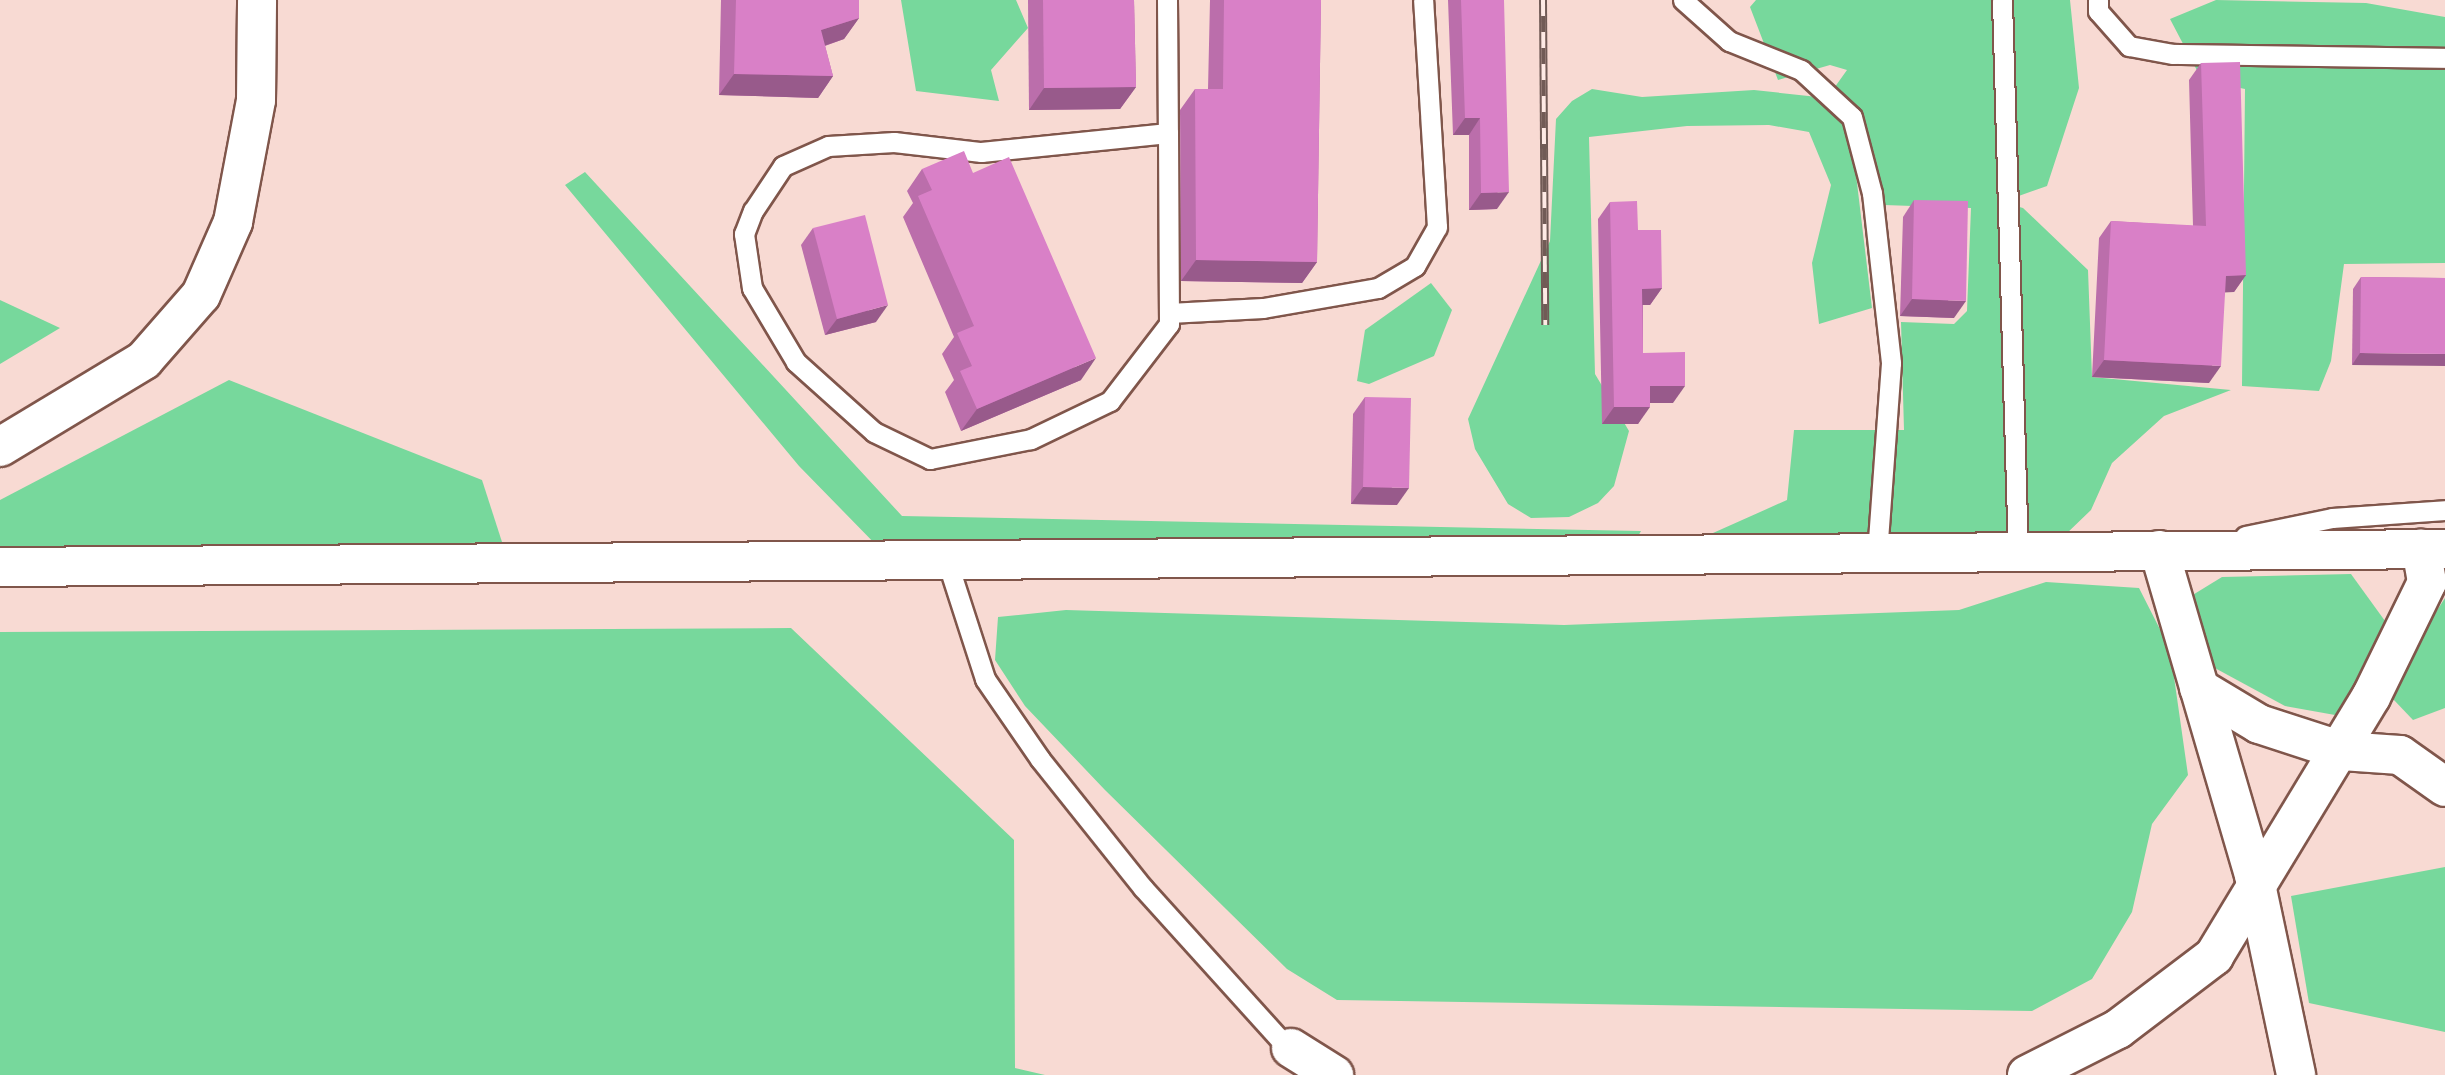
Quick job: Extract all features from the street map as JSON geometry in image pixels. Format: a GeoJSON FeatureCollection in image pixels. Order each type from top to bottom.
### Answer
{"type":"FeatureCollection","features":[{"type":"Feature","properties":{"kind":"street"},"geometry":{"type":"LineString","coordinates":[[0,447],[144,360],[201,295],[233,222],[256,100],[257,0]]}},
{"type":"Feature","properties":{"kind":"street"},"geometry":{"type":"LineString","coordinates":[[0,567],[1877,554],[2018,556],[2168,550],[2433,549],[2427,582],[2342,751],[2257,893],[2214,956],[2118,1029],[2027,1075]]}},
{"type":"Feature","properties":{"kind":"street"},"geometry":{"type":"LineString","coordinates":[[2168,550],[2199,688],[2257,893],[2296,1075]]}},
{"type":"Feature","properties":{"kind":"street"},"geometry":{"type":"LineString","coordinates":[[2199,688],[2259,724],[2342,751],[2400,755],[2445,787]]}},
{"type":"Feature","properties":{"kind":"street"},"geometry":{"type":"LineString","coordinates":[[1298,1061],[1334,1075]]}},
{"type":"Feature","properties":{"kind":"lane"},"geometry":{"type":"LineString","coordinates":[[1167,0],[1168,133],[1169,324],[1110,401],[1031,439],[930,459],[874,432],[796,362],[752,288],[744,234],[783,166],[828,146],[894,142],[981,152],[1168,133]]}},
{"type":"Feature","properties":{"kind":"lane"},"geometry":{"type":"LineString","coordinates":[[1169,313],[1263,308],[1378,288],[1415,266],[1437,228],[1423,0]]}},
{"type":"Feature","properties":{"kind":"lane"},"geometry":{"type":"LineString","coordinates":[[1683,0],[1729,41],[1801,70],[1852,117],[1872,192],[1891,363],[1877,554]]}},
{"type":"Feature","properties":{"kind":"lane"},"geometry":{"type":"LineString","coordinates":[[2002,0],[2018,556]]}},
{"type":"Feature","properties":{"kind":"lane"},"geometry":{"type":"LineString","coordinates":[[2098,0],[2098,11],[2129,46],[2173,54],[2445,58]]}},
{"type":"Feature","properties":{"kind":"lane"},"geometry":{"type":"LineString","coordinates":[[2168,550],[2332,518],[2445,510]]}},
{"type":"Feature","properties":{"kind":"lane"},"geometry":{"type":"LineString","coordinates":[[947,561],[985,679],[1040,759],[1143,888],[1298,1061]]}},
{"type":"Feature","properties":{"kind":"green space"},"geometry":{"type":"Polygon","coordinates":[[[901,0],[1016,0],[1028,28],[991,70],[999,101],[916,91],[901,0]]]}},
{"type":"Feature","properties":{"kind":"green space"},"geometry":{"type":"Polygon","coordinates":[[[1756,0],[2070,0],[2079,88],[2047,186],[2002,202],[2023,208],[2088,270],[2092,377],[2231,390],[2164,416],[2112,463],[2091,510],[2065,535],[1709,552],[1713,533],[1787,500],[1794,430],[1904,430],[1901,322],[1954,324],[1967,311],[1971,208],[1884,205],[1854,158],[1872,308],[1819,324],[1812,263],[1831,185],[1809,132],[1769,125],[1687,126],[1589,137],[1595,374],[1629,431],[1614,486],[1598,503],[1569,517],[1531,518],[1508,504],[1475,449],[1468,419],[1550,241],[1556,119],[1572,101],[1592,89],[1642,97],[1754,90],[1827,98],[1847,70],[1830,65],[1778,80],[1750,7],[1756,0]]]}},
{"type":"Feature","properties":{"kind":"green space"},"geometry":{"type":"Polygon","coordinates":[[[2216,0],[2366,3],[2445,17],[2445,263],[2344,264],[2331,361],[2319,391],[2242,386],[2245,89],[2202,80],[2170,19],[2216,0]]]}},
{"type":"Feature","properties":{"kind":"green space"},"geometry":{"type":"Polygon","coordinates":[[[585,172],[902,516],[1641,531],[1632,547],[884,553],[799,466],[565,185],[585,172]]]}},
{"type":"Feature","properties":{"kind":"green space"},"geometry":{"type":"Polygon","coordinates":[[[1431,283],[1452,310],[1434,356],[1369,384],[1357,381],[1365,330],[1431,283]]]}},
{"type":"Feature","properties":{"kind":"green space"},"geometry":{"type":"Polygon","coordinates":[[[0,300],[60,328],[0,364],[0,300]]]}},
{"type":"Feature","properties":{"kind":"green space"},"geometry":{"type":"Polygon","coordinates":[[[229,380],[482,480],[502,542],[0,557],[0,500],[229,380]]]}},
{"type":"Feature","properties":{"kind":"green space"},"geometry":{"type":"Polygon","coordinates":[[[2351,574],[2385,621],[2367,669],[2335,715],[2285,706],[2213,667],[2191,596],[2222,577],[2351,574]]]}},
{"type":"Feature","properties":{"kind":"green space"},"geometry":{"type":"Polygon","coordinates":[[[2046,582],[2139,588],[2170,649],[2188,775],[2152,824],[2132,912],[2092,979],[2032,1011],[1337,1000],[1287,969],[1105,790],[1025,706],[995,660],[998,617],[1066,610],[1564,625],[1959,610],[2046,582]]]}},
{"type":"Feature","properties":{"kind":"green space"},"geometry":{"type":"Polygon","coordinates":[[[2445,598],[2445,708],[2413,720],[2393,699],[2416,643],[2445,598]]]}},
{"type":"Feature","properties":{"kind":"green space"},"geometry":{"type":"Polygon","coordinates":[[[791,628],[1014,840],[1015,1068],[1045,1075],[0,1075],[0,632],[791,628]]]}},
{"type":"Feature","properties":{"kind":"green space"},"geometry":{"type":"Polygon","coordinates":[[[2445,867],[2445,1032],[2309,1003],[2291,896],[2445,867]]]}},
{"type":"Feature","properties":{"kind":"building"},"geometry":{"type":"Polygon","coordinates":[[[736,0],[859,0],[859,18],[821,30],[833,76],[734,74],[736,0]]]}},
{"type":"Feature","properties":{"kind":"building"},"geometry":{"type":"Polygon","coordinates":[[[1043,0],[1134,0],[1136,87],[1044,88],[1043,0]]]}},
{"type":"Feature","properties":{"kind":"building"},"geometry":{"type":"Polygon","coordinates":[[[1224,0],[1321,0],[1317,262],[1196,260],[1195,89],[1223,89],[1224,0]]]}},
{"type":"Feature","properties":{"kind":"building"},"geometry":{"type":"Polygon","coordinates":[[[1461,0],[1504,0],[1509,192],[1481,193],[1480,118],[1465,118],[1461,0]]]}},
{"type":"Feature","properties":{"kind":"building"},"geometry":{"type":"Polygon","coordinates":[[[2240,62],[2246,275],[2226,276],[2221,366],[2104,360],[2111,221],[2206,226],[2201,63],[2240,62]]]}},
{"type":"Feature","properties":{"kind":"building"},"geometry":{"type":"Polygon","coordinates":[[[964,151],[973,173],[1009,157],[1096,358],[977,409],[960,371],[972,366],[957,333],[974,326],[918,196],[932,190],[922,169],[964,151]]]}},
{"type":"Feature","properties":{"kind":"building"},"geometry":{"type":"Polygon","coordinates":[[[1914,200],[1968,201],[1966,301],[1912,299],[1914,200]]]}},
{"type":"Feature","properties":{"kind":"building"},"geometry":{"type":"Polygon","coordinates":[[[1637,201],[1638,230],[1661,230],[1662,288],[1642,289],[1643,353],[1685,352],[1685,386],[1650,386],[1650,407],[1614,407],[1610,202],[1637,201]]]}},
{"type":"Feature","properties":{"kind":"building"},"geometry":{"type":"Polygon","coordinates":[[[865,215],[888,305],[837,319],[813,228],[865,215]]]}},
{"type":"Feature","properties":{"kind":"building"},"geometry":{"type":"Polygon","coordinates":[[[2361,277],[2445,278],[2445,354],[2360,353],[2361,277]]]}},
{"type":"Feature","properties":{"kind":"building"},"geometry":{"type":"Polygon","coordinates":[[[1365,397],[1411,398],[1409,488],[1363,487],[1365,397]]]}},
{"type":"Feature","properties":{"kind":"railway"},"geometry":{"type":"LineString","coordinates":[[1543,0],[1545,325]]}}]}
